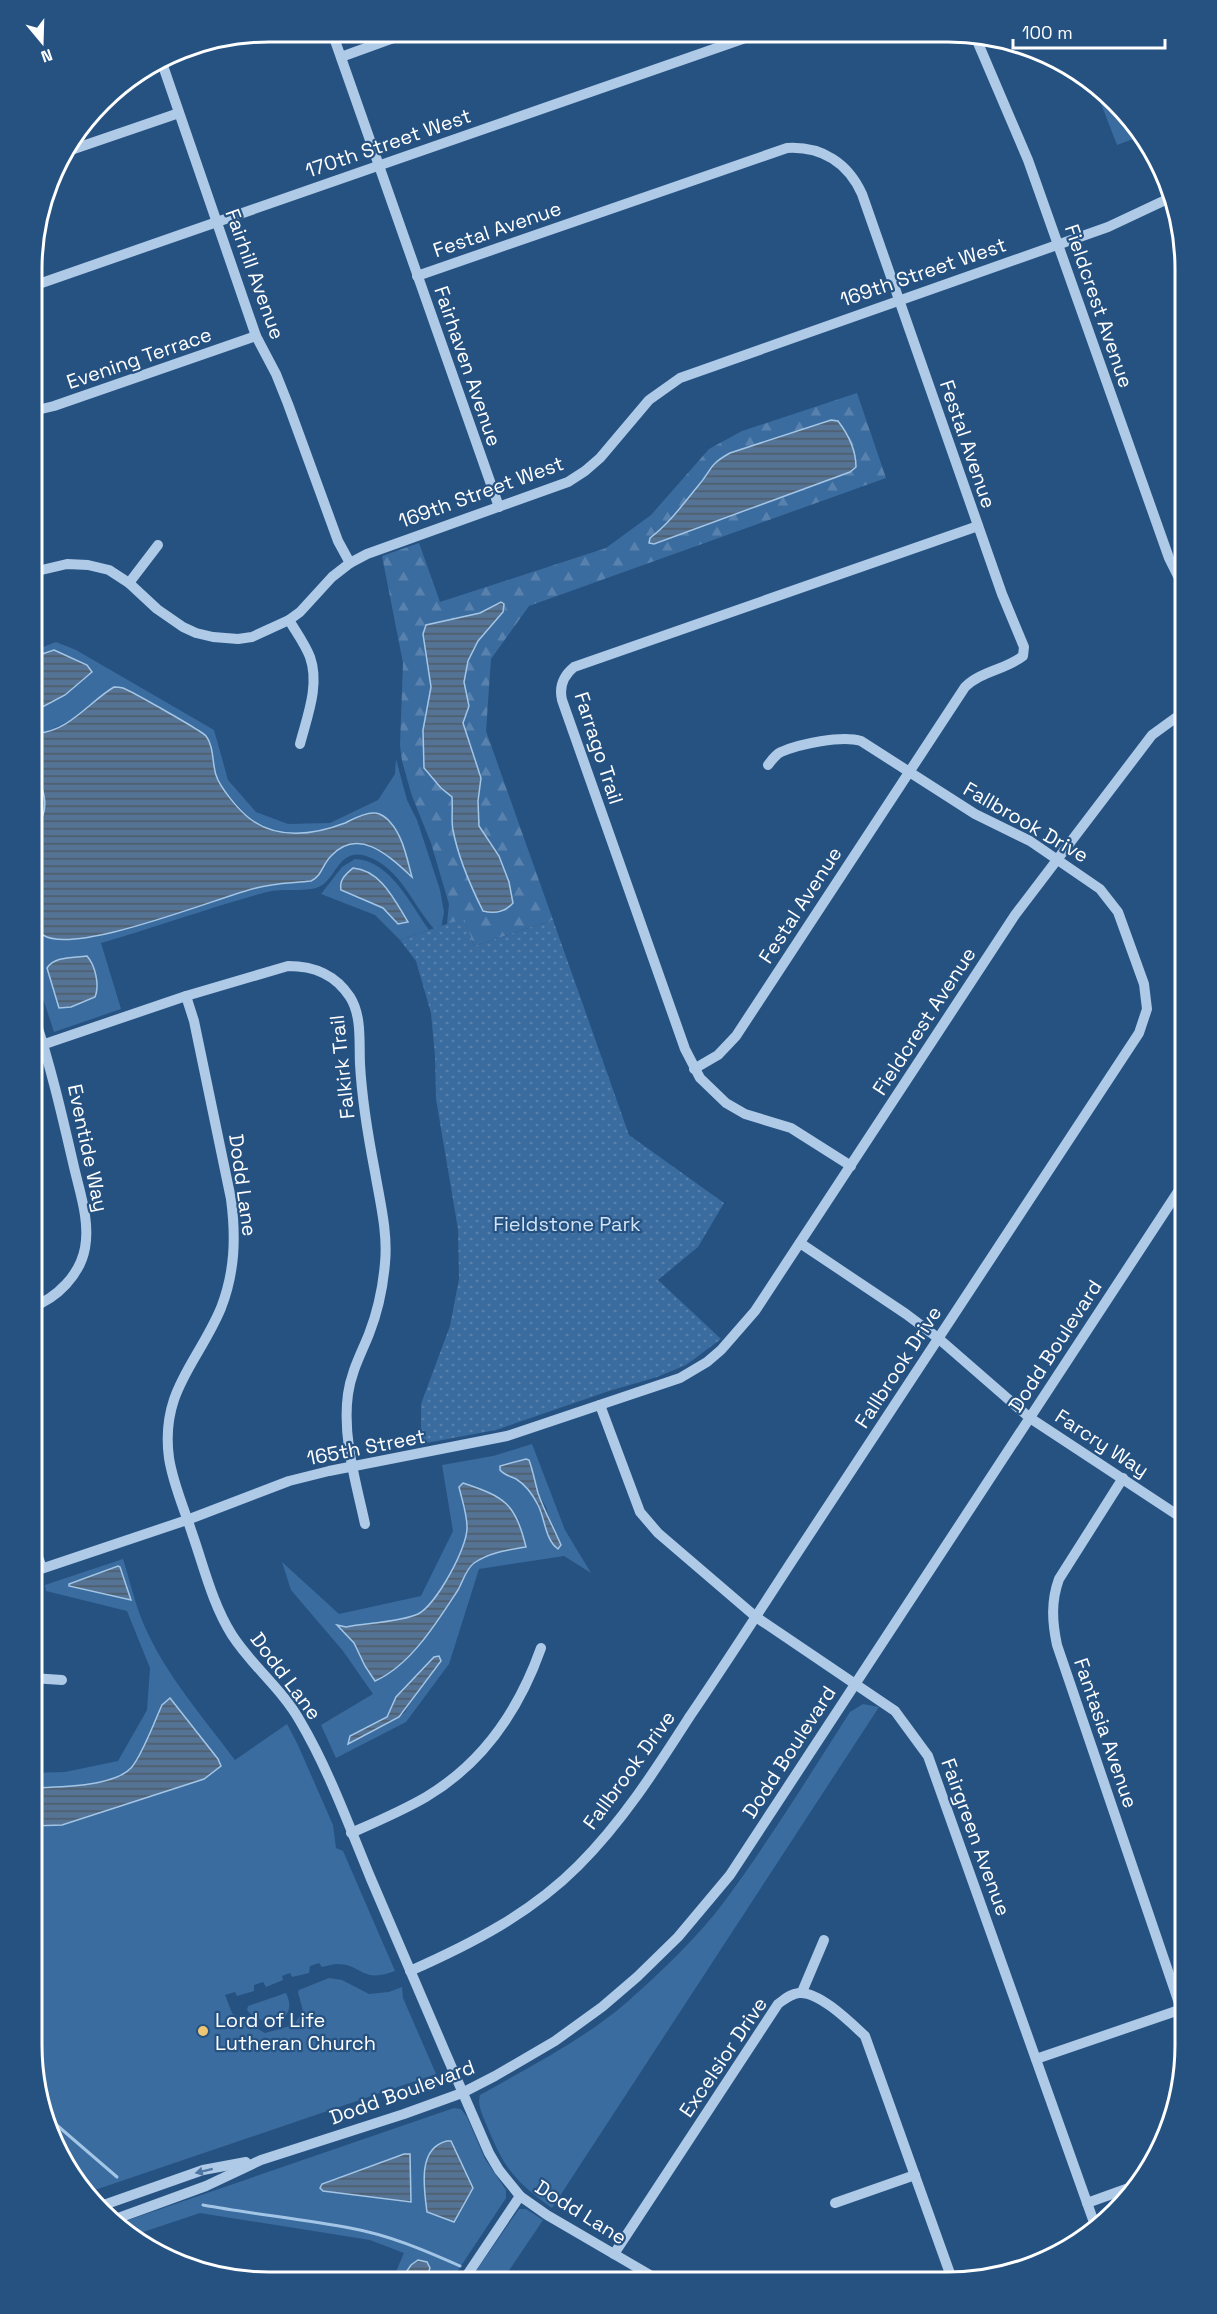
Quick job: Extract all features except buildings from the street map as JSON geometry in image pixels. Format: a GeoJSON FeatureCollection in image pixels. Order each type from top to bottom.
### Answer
{"type":"FeatureCollection","features":[{"type":"Feature","properties":{"kind":"street","name":"Fairhaven Avenue"},"geometry":{"type":"LineString","coordinates":[[336,42],[499,507]]}},
{"type":"Feature","properties":{"kind":"street"},"geometry":{"type":"LineString","coordinates":[[341,57],[382,42]]}},
{"type":"Feature","properties":{"kind":"street","name":"170th Street West"},"geometry":{"type":"LineString","coordinates":[[42,283],[731,42]]}},
{"type":"Feature","properties":{"kind":"street","name":"Fieldcrest Avenue"},"geometry":{"type":"LineString","coordinates":[[979,44],[1013,123],[1175,570]]}},
{"type":"Feature","properties":{"kind":"street","name":"Fairhill Avenue"},"geometry":{"type":"LineString","coordinates":[[164,67],[256,336],[284,394],[338,541],[350,563]]}},
{"type":"Feature","properties":{"kind":"street"},"geometry":{"type":"LineString","coordinates":[[77,148],[179,113]]}},
{"type":"Feature","properties":{"kind":"street","name":"Festal Avenue"},"geometry":{"type":"LineString","coordinates":[[417,276],[774,152],[801,147],[814,150],[839,162],[856,182],[978,526],[1024,648],[1023,656],[1006,666],[979,676],[965,687],[736,1036],[718,1055],[694,1069]]}},
{"type":"Feature","properties":{"kind":"street","name":"169th Street West"},"geometry":{"type":"LineString","coordinates":[[42,570],[67,564],[88,565],[109,570],[129,583],[157,609],[183,627],[213,637],[252,637],[289,620],[300,612],[332,577],[350,563],[376,550],[550,490],[585,471],[613,444],[649,400],[680,378],[1124,221],[1164,201]]}},
{"type":"Feature","properties":{"kind":"street","name":"Evening Terrace"},"geometry":{"type":"LineString","coordinates":[[42,409],[256,336]]}},
{"type":"Feature","properties":{"kind":"street","name":"Farrago Trail"},"geometry":{"type":"LineString","coordinates":[[851,1166],[790,1128],[736,1110],[708,1088],[694,1069],[562,700],[563,679],[574,667],[978,526]]}},
{"type":"Feature","properties":{"kind":"street"},"geometry":{"type":"LineString","coordinates":[[129,583],[158,545]]}},
{"type":"Feature","properties":{"kind":"street"},"geometry":{"type":"LineString","coordinates":[[289,620],[310,656],[313,671],[313,690],[300,744]]}},
{"type":"Feature","properties":{"kind":"street","name":"Fieldcrest Avenue"},"geometry":{"type":"LineString","coordinates":[[707,1362],[745,1325],[1015,915],[1152,735],[1175,718]]}},
{"type":"Feature","properties":{"kind":"street","name":"Fallbrook Drive"},"geometry":{"type":"LineString","coordinates":[[410,1971],[500,1928],[546,1894],[577,1867],[615,1826],[643,1788],[756,1617],[1144,1022],[1147,1008],[1144,984],[1118,912],[1100,889],[1057,858],[1030,841],[975,814],[861,741],[843,738],[779,752],[768,765]]}},
{"type":"Feature","properties":{"kind":"street","name":"Falkirk Trail"},"geometry":{"type":"LineString","coordinates":[[42,1045],[186,996],[278,969],[305,966],[324,972],[345,991],[356,1010],[358,1020],[363,1112],[384,1219],[385,1261],[380,1298],[369,1333],[354,1366],[348,1393],[346,1424],[365,1524]]}},
{"type":"Feature","properties":{"kind":"street","name":"Dodd Lane"},"geometry":{"type":"LineString","coordinates":[[186,996],[199,1043],[231,1199],[234,1230],[230,1277],[221,1307],[179,1383],[171,1404],[167,1430],[173,1478],[220,1613],[246,1653],[300,1720],[462,2093],[499,2170],[520,2196],[547,2215],[645,2272]]}},
{"type":"Feature","properties":{"kind":"street","name":"Eventide Way"},"geometry":{"type":"LineString","coordinates":[[42,1054],[54,1079],[86,1221],[85,1249],[74,1274],[60,1291],[42,1301]]}},
{"type":"Feature","properties":{"kind":"street","name":"Dodd Boulevard"},"geometry":{"type":"LineString","coordinates":[[121,2217],[206,2186],[261,2160],[462,2093],[555,2041],[602,2007],[670,1946],[730,1875],[1175,1195]]}},
{"type":"Feature","properties":{"kind":"street","name":"Farcry Way"},"geometry":{"type":"LineString","coordinates":[[800,1243],[938,1338],[1030,1418],[1175,1513]]}},
{"type":"Feature","properties":{"kind":"street","name":"165th Street"},"geometry":{"type":"LineString","coordinates":[[42,1568],[187,1520],[290,1481],[353,1466],[489,1441],[680,1378],[707,1362]]}},
{"type":"Feature","properties":{"kind":"street","name":"Fairgreen Avenue"},"geometry":{"type":"LineString","coordinates":[[600,1405],[640,1512],[658,1533],[756,1617],[895,1711],[928,1756],[1093,2220]]}},
{"type":"Feature","properties":{"kind":"street","name":"Fantasia Avenue"},"geometry":{"type":"LineString","coordinates":[[1122,1478],[1059,1579],[1054,1595],[1052,1617],[1056,1645],[1175,1986]]}},
{"type":"Feature","properties":{"kind":"street"},"geometry":{"type":"LineString","coordinates":[[351,1833],[427,1797],[479,1754],[506,1721],[519,1700],[529,1681],[541,1648]]}},
{"type":"Feature","properties":{"kind":"street"},"geometry":{"type":"LineString","coordinates":[[42,1679],[62,1680]]}},
{"type":"Feature","properties":{"kind":"street"},"geometry":{"type":"LineString","coordinates":[[824,1940],[802,1992],[813,1996],[846,2018],[865,2036],[949,2272]]}},
{"type":"Feature","properties":{"kind":"street","name":"Excelsior Drive"},"geometry":{"type":"LineString","coordinates":[[614,2254],[778,2004],[790,1995],[802,1992]]}},
{"type":"Feature","properties":{"kind":"street"},"geometry":{"type":"LineString","coordinates":[[1036,2059],[1175,2012]]}},
{"type":"Feature","properties":{"kind":"street","name":"Dodd Boulevard"},"geometry":{"type":"LineString","coordinates":[[106,2204],[203,2170],[261,2160]]}},
{"type":"Feature","properties":{"kind":"street"},"geometry":{"type":"LineString","coordinates":[[835,2203],[915,2175]]}},
{"type":"Feature","properties":{"kind":"street"},"geometry":{"type":"LineString","coordinates":[[1087,2203],[1123,2190]]}},
{"type":"Feature","properties":{"kind":"street"},"geometry":{"type":"LineString","coordinates":[[469,2272],[520,2196]]}},
{"type":"Feature","properties":{"kind":"green space"},"geometry":{"type":"Polygon","coordinates":[[[1099,99],[1119,119],[1134,139],[1117,145],[1099,99]]]}},
{"type":"Feature","properties":{"kind":"green space"},"geometry":{"type":"Polygon","coordinates":[[[857,393],[886,478],[529,606],[491,659],[486,731],[553,920],[474,946],[464,919],[447,924],[449,904],[431,843],[412,796],[402,761],[400,745],[403,663],[382,556],[419,543],[440,602],[606,548],[651,515],[709,449],[742,431],[857,393]],[[762,443],[733,452],[715,463],[681,507],[650,538],[741,513],[850,472],[762,443]],[[501,602],[480,613],[426,625],[431,687],[428,708],[441,788],[452,796],[454,814],[452,828],[479,902],[483,911],[493,913],[509,882],[499,856],[479,826],[478,801],[481,778],[463,723],[469,706],[464,682],[468,661],[478,641],[503,612],[501,602]]]}},
{"type":"Feature","properties":{"kind":"green space"},"geometry":{"type":"Polygon","coordinates":[[[56,642],[76,650],[214,730],[228,780],[256,812],[288,824],[330,823],[378,800],[395,774],[396,759],[407,800],[417,820],[440,890],[444,912],[441,929],[436,931],[397,878],[378,861],[366,856],[349,856],[323,885],[316,888],[267,892],[101,943],[121,1009],[54,1032],[42,995],[42,928],[95,937],[258,887],[311,881],[330,856],[354,844],[370,847],[393,860],[390,822],[374,813],[326,830],[304,833],[281,833],[249,818],[221,787],[216,776],[209,744],[197,728],[170,716],[83,712],[42,733],[42,647],[56,642]]]}},
{"type":"Feature","properties":{"kind":"green space"},"geometry":{"type":"Polygon","coordinates":[[[42,787],[45,801],[42,816],[42,787]]]}},
{"type":"Feature","properties":{"kind":"green space"},"geometry":{"type":"Polygon","coordinates":[[[355,859],[367,861],[379,867],[398,885],[429,930],[400,940],[375,915],[321,894],[342,867],[355,859]],[[353,869],[340,884],[383,908],[398,924],[405,924],[391,897],[379,881],[363,871],[353,869]]]}},
{"type":"Feature","properties":{"kind":"green space","name":"Fieldstone Park"},"geometry":{"type":"Polygon","coordinates":[[[464,918],[474,946],[553,920],[629,1135],[724,1203],[698,1247],[658,1280],[721,1339],[686,1365],[657,1377],[496,1430],[421,1444],[421,1404],[450,1326],[459,1279],[458,1229],[436,1099],[431,1013],[416,961],[400,940],[464,918]]]}},
{"type":"Feature","properties":{"kind":"green space"},"geometry":{"type":"Polygon","coordinates":[[[532,1444],[565,1530],[591,1573],[564,1556],[479,1569],[449,1664],[406,1722],[336,1758],[321,1725],[373,1694],[343,1651],[291,1590],[282,1562],[339,1614],[421,1596],[453,1531],[442,1465],[493,1456],[532,1444]],[[529,1460],[503,1473],[523,1485],[529,1492],[539,1508],[550,1539],[558,1538],[554,1534],[546,1507],[539,1495],[529,1460]],[[459,1487],[466,1518],[466,1537],[450,1575],[433,1599],[418,1614],[402,1619],[346,1627],[338,1626],[354,1643],[370,1672],[392,1669],[421,1642],[443,1613],[473,1563],[493,1553],[526,1547],[519,1520],[511,1508],[459,1487]],[[439,1656],[434,1657],[396,1697],[387,1717],[350,1736],[348,1744],[405,1712],[439,1656]]]}},
{"type":"Feature","properties":{"kind":"green space"},"geometry":{"type":"Polygon","coordinates":[[[123,1559],[144,1625],[163,1661],[185,1695],[235,1760],[287,1724],[297,1743],[333,1825],[336,1848],[343,1851],[395,1971],[375,1975],[346,1965],[335,1964],[322,1967],[319,1963],[310,1966],[309,1973],[292,1977],[290,1973],[282,1976],[283,1980],[266,1987],[263,1982],[254,1985],[254,1991],[237,1996],[235,1992],[225,1995],[232,2013],[265,2033],[294,2025],[303,2011],[299,1990],[329,1978],[342,1980],[369,1994],[389,1992],[402,1987],[403,1998],[436,2074],[94,2190],[65,2146],[46,2090],[42,2060],[42,1826],[204,1779],[220,1766],[218,1759],[170,1699],[162,1705],[135,1762],[123,1774],[112,1779],[84,1785],[42,1788],[42,1773],[65,1772],[118,1761],[147,1710],[150,1668],[127,1611],[46,1591],[45,1585],[123,1559]],[[118,1566],[69,1586],[130,1600],[118,1566]]]}},
{"type":"Feature","properties":{"kind":"green space"},"geometry":{"type":"Polygon","coordinates":[[[863,1704],[879,1707],[552,2208],[520,2182],[505,2164],[482,2114],[479,2103],[480,2095],[592,2029],[626,2003],[678,1955],[741,1879],[850,1712],[863,1704]]]}},
{"type":"Feature","properties":{"kind":"green space"},"geometry":{"type":"Polygon","coordinates":[[[286,1993],[289,2004],[288,2012],[284,2017],[269,2021],[253,2016],[247,2010],[248,2006],[286,1993]]]}},
{"type":"Feature","properties":{"kind":"green space"},"geometry":{"type":"Polygon","coordinates":[[[454,2108],[461,2109],[467,2117],[485,2159],[506,2190],[506,2198],[457,2272],[396,2272],[404,2253],[370,2240],[200,2213],[141,2233],[126,2221],[454,2108]]]}},
{"type":"Feature","properties":{"kind":"green space"},"geometry":{"type":"Polygon","coordinates":[[[519,2209],[526,2209],[543,2220],[508,2272],[475,2272],[519,2209]]]}},
{"type":"Feature","properties":{"kind":"shaded area"},"geometry":{"type":"Polygon","coordinates":[[[831,420],[838,421],[853,448],[856,467],[850,472],[654,544],[649,543],[650,538],[670,520],[714,464],[723,457],[831,420]]]}},
{"type":"Feature","properties":{"kind":"shaded area"},"geometry":{"type":"Polygon","coordinates":[[[501,602],[504,604],[503,612],[478,641],[468,661],[464,682],[469,706],[463,723],[481,778],[478,801],[479,826],[499,856],[509,882],[513,903],[500,912],[492,912],[483,911],[462,861],[452,827],[452,797],[424,768],[423,730],[431,687],[423,634],[426,625],[480,613],[501,602]]]}},
{"type":"Feature","properties":{"kind":"shaded area"},"geometry":{"type":"Polygon","coordinates":[[[54,650],[87,665],[92,672],[65,695],[42,707],[42,654],[54,650]]]}},
{"type":"Feature","properties":{"kind":"shaded area"},"geometry":{"type":"Polygon","coordinates":[[[114,687],[123,688],[206,736],[221,786],[249,818],[271,830],[308,832],[333,827],[367,814],[375,813],[383,816],[389,820],[398,834],[412,877],[374,848],[363,844],[352,844],[342,847],[331,856],[318,876],[311,881],[256,888],[114,932],[84,938],[60,939],[43,935],[42,816],[45,800],[42,790],[42,732],[69,722],[114,687]]]}},
{"type":"Feature","properties":{"kind":"shaded area"},"geometry":{"type":"Polygon","coordinates":[[[353,868],[372,874],[379,880],[408,922],[398,924],[383,908],[341,890],[342,880],[353,868]]]}},
{"type":"Feature","properties":{"kind":"shaded area"},"geometry":{"type":"Polygon","coordinates":[[[87,956],[96,975],[95,997],[71,1007],[59,1008],[47,968],[59,959],[87,956]]]}},
{"type":"Feature","properties":{"kind":"shaded area"},"geometry":{"type":"Polygon","coordinates":[[[529,1460],[540,1500],[561,1545],[558,1549],[550,1540],[536,1501],[526,1487],[500,1470],[500,1466],[529,1460]]]}},
{"type":"Feature","properties":{"kind":"shaded area"},"geometry":{"type":"Polygon","coordinates":[[[463,1483],[489,1493],[506,1504],[517,1520],[526,1547],[493,1554],[474,1563],[432,1629],[412,1654],[388,1674],[375,1681],[354,1643],[337,1625],[346,1627],[411,1617],[418,1614],[433,1599],[450,1575],[466,1536],[466,1517],[459,1487],[463,1483]]]}},
{"type":"Feature","properties":{"kind":"shaded area"},"geometry":{"type":"Polygon","coordinates":[[[118,1566],[131,1600],[69,1586],[69,1584],[118,1566]]]}},
{"type":"Feature","properties":{"kind":"shaded area"},"geometry":{"type":"Polygon","coordinates":[[[439,1656],[441,1661],[399,1717],[348,1744],[350,1736],[387,1717],[396,1697],[434,1657],[439,1656]]]}},
{"type":"Feature","properties":{"kind":"shaded area"},"geometry":{"type":"Polygon","coordinates":[[[170,1698],[221,1766],[204,1779],[62,1825],[42,1826],[42,1788],[84,1785],[123,1774],[131,1768],[144,1747],[162,1705],[170,1698]]]}},
{"type":"Feature","properties":{"kind":"shaded area"},"geometry":{"type":"Polygon","coordinates":[[[451,2141],[473,2188],[454,2222],[427,2212],[424,2181],[427,2160],[431,2152],[437,2145],[451,2141]]]}},
{"type":"Feature","properties":{"kind":"shaded area"},"geometry":{"type":"Polygon","coordinates":[[[404,2154],[410,2154],[411,2202],[323,2191],[320,2188],[322,2184],[404,2154]]]}},
{"type":"Feature","properties":{"kind":"shaded area"},"geometry":{"type":"Polygon","coordinates":[[[418,2260],[427,2262],[430,2268],[428,2272],[406,2272],[418,2260]]]}},
{"type":"Feature","properties":{"kind":"waterway"},"geometry":{"type":"LineString","coordinates":[[56,2125],[117,2177]]}},
{"type":"Feature","properties":{"kind":"waterway"},"geometry":{"type":"LineString","coordinates":[[203,2205],[364,2231],[406,2244],[460,2266]]}},
{"type":"Feature","properties":{"kind":"place","name":"Lord of Life Lutheran Church"},"geometry":{"type":"Point","coordinates":[203,2031]}}]}
